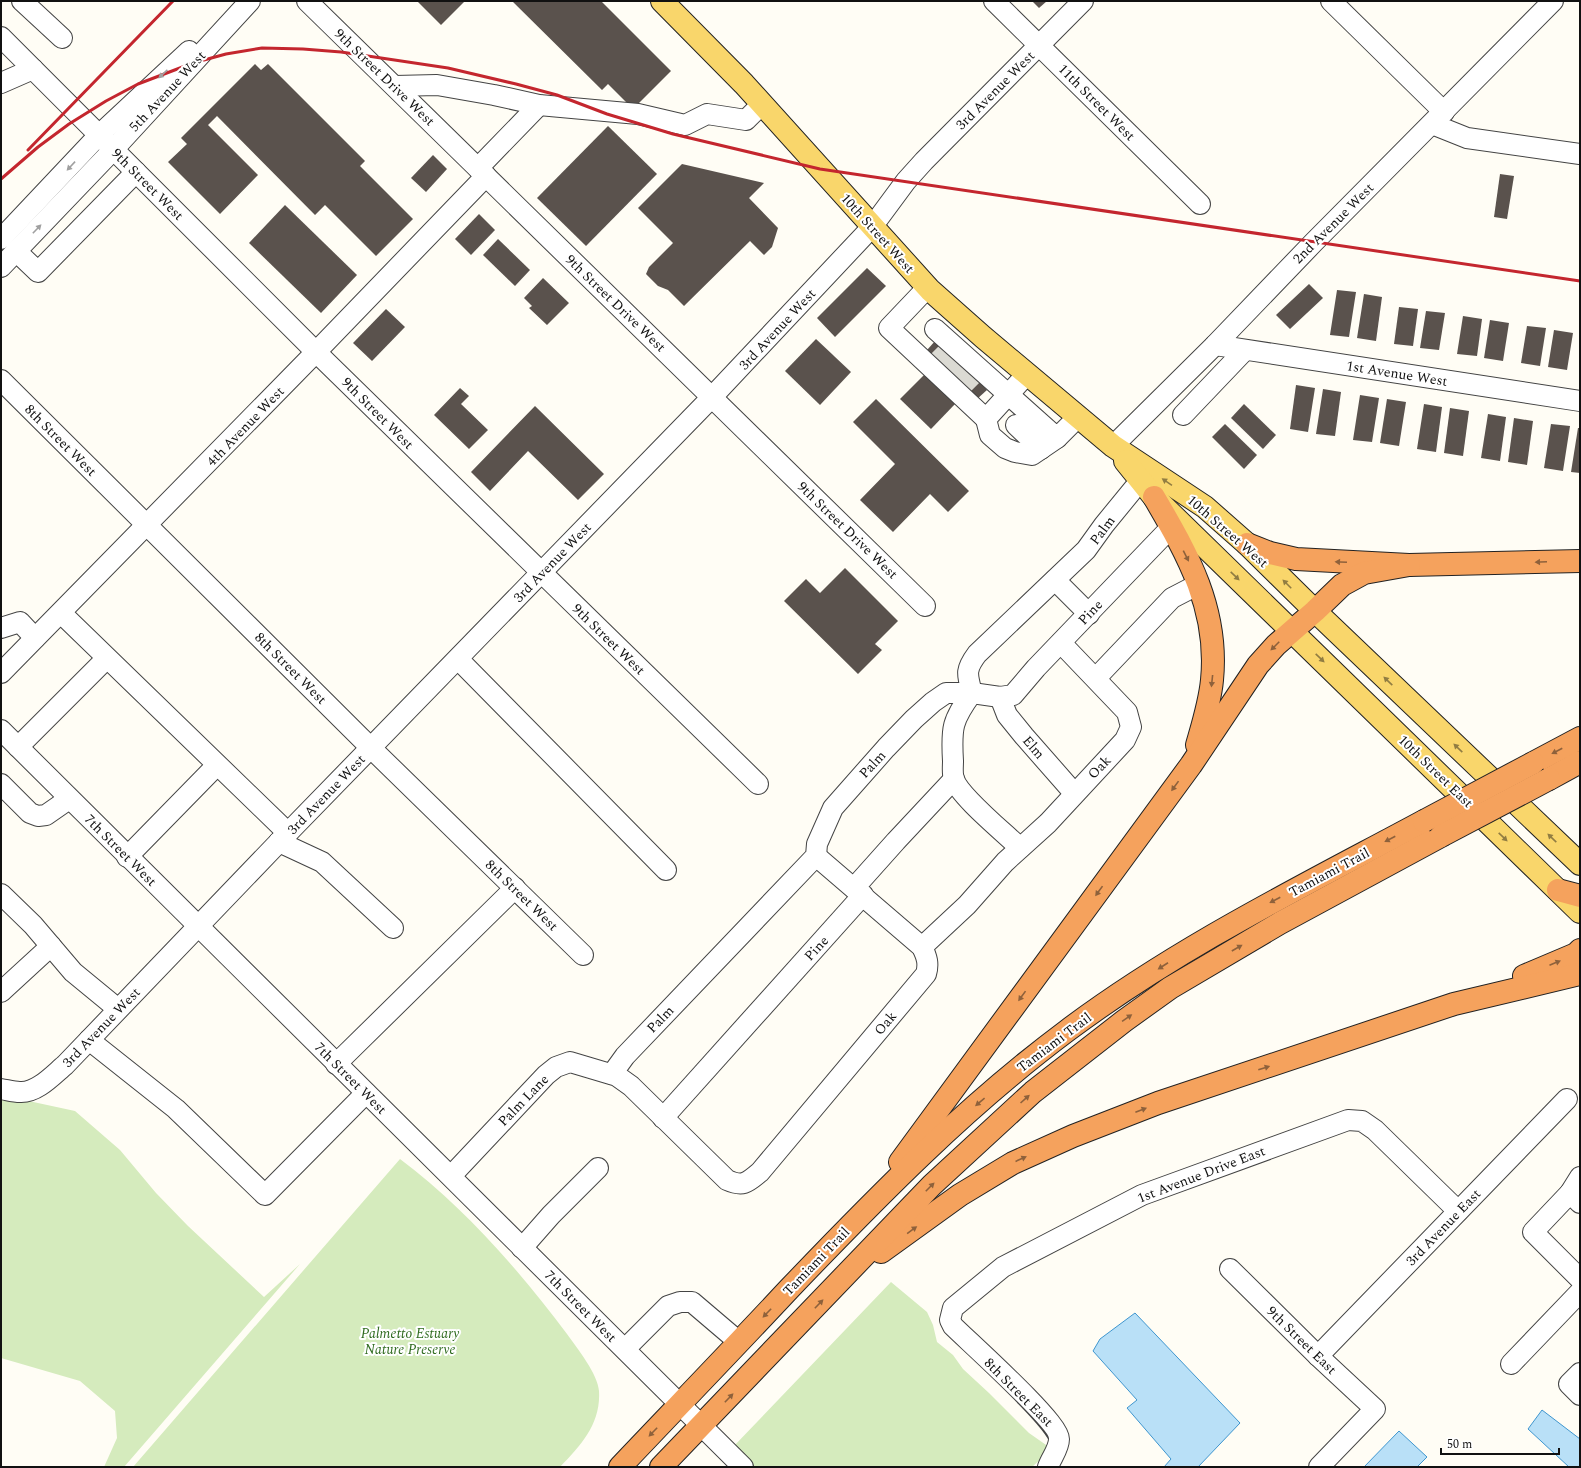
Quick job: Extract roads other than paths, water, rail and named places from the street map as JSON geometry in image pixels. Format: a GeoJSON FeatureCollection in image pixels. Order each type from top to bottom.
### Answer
{"type":"FeatureCollection","features":[{"type":"Feature","properties":{"kind":"highway"},"geometry":{"type":"LineString","coordinates":[[1147,489],[1175,524],[1196,574],[1206,604],[1211,634],[1213,658],[1209,702],[1191,765]]}},
{"type":"Feature","properties":{"kind":"highway"},"geometry":{"type":"LineString","coordinates":[[1247,544],[1270,553],[1296,559],[1409,565],[1580,561]]}},
{"type":"Feature","properties":{"kind":"highway"},"geometry":{"type":"LineString","coordinates":[[861,1214],[1191,765],[1258,665],[1342,585],[1364,573],[1409,565]]}},
{"type":"Feature","properties":{"kind":"highway","name":"Tamiami Trail"},"geometry":{"type":"LineString","coordinates":[[620,1467],[861,1214],[968,1111],[1027,1062],[1070,1029],[1106,1003],[1210,936],[1580,738]]}},
{"type":"Feature","properties":{"kind":"highway","name":"Tamiami Trail"},"geometry":{"type":"LineString","coordinates":[[661,1467],[932,1185],[1033,1092],[1124,1021],[1177,984],[1280,923],[1580,762]]}},
{"type":"Feature","properties":{"kind":"highway"},"geometry":{"type":"LineString","coordinates":[[1558,890],[1580,896]]}},
{"type":"Feature","properties":{"kind":"highway"},"geometry":{"type":"LineString","coordinates":[[835,1286],[960,1194],[1013,1162],[1073,1136],[1158,1103],[1454,1004],[1557,963],[1576,954],[1580,950]]}},
{"type":"Feature","properties":{"kind":"highway"},"geometry":{"type":"LineString","coordinates":[[1454,1004],[1580,974]]}},
{"type":"Feature","properties":{"kind":"main road","name":"10th Street West"},"geometry":{"type":"LineString","coordinates":[[662,1],[762,104],[928,287],[1027,374],[1113,446],[1205,507],[1247,544],[1315,611]]}},
{"type":"Feature","properties":{"kind":"main road","name":"10th Street West"},"geometry":{"type":"LineString","coordinates":[[1113,446],[1147,489]]}},
{"type":"Feature","properties":{"kind":"main road","name":"10th Street West"},"geometry":{"type":"LineString","coordinates":[[1175,524],[1292,631]]}},
{"type":"Feature","properties":{"kind":"main road"},"geometry":{"type":"LineString","coordinates":[[1315,611],[1580,864]]}},
{"type":"Feature","properties":{"kind":"main road","name":"10th Street East"},"geometry":{"type":"LineString","coordinates":[[1292,631],[1580,912]]}},
{"type":"Feature","properties":{"kind":"street"},"geometry":{"type":"LineString","coordinates":[[22,1],[62,38]]}},
{"type":"Feature","properties":{"kind":"street","name":"5th Avenue West"},"geometry":{"type":"LineString","coordinates":[[1,239],[99,135],[163,74],[244,1]]}},
{"type":"Feature","properties":{"kind":"street","name":"5th Avenue West"},"geometry":{"type":"LineString","coordinates":[[1,267],[113,150],[250,1]]}},
{"type":"Feature","properties":{"kind":"street","name":"9th Street Drive West"},"geometry":{"type":"LineString","coordinates":[[307,1],[926,606]]}},
{"type":"Feature","properties":{"kind":"street","name":"11th Street West"},"geometry":{"type":"LineString","coordinates":[[994,1],[1200,204]]}},
{"type":"Feature","properties":{"kind":"street","name":"3rd Avenue West"},"geometry":{"type":"LineString","coordinates":[[1,1089],[22,1092],[35,1088],[65,1065],[712,397],[872,227],[906,181],[924,161],[1040,46],[1083,1]]}},
{"type":"Feature","properties":{"kind":"street"},"geometry":{"type":"LineString","coordinates":[[1331,1],[1438,118],[1467,138],[1580,154]]}},
{"type":"Feature","properties":{"kind":"street","name":"2nd Avenue West"},"geometry":{"type":"LineString","coordinates":[[1113,446],[1215,345],[1314,242],[1553,1]]}},
{"type":"Feature","properties":{"kind":"street","name":"9th Street West"},"geometry":{"type":"LineString","coordinates":[[1,37],[316,352],[758,784]]}},
{"type":"Feature","properties":{"kind":"street"},"geometry":{"type":"LineString","coordinates":[[1,82],[33,69]]}},
{"type":"Feature","properties":{"kind":"street"},"geometry":{"type":"LineString","coordinates":[[395,86],[438,85],[540,105],[638,114],[685,125],[707,114],[746,120],[762,104]]}},
{"type":"Feature","properties":{"kind":"street","name":"4th Avenue West"},"geometry":{"type":"LineString","coordinates":[[1,673],[316,352],[482,172],[540,105]]}},
{"type":"Feature","properties":{"kind":"street"},"geometry":{"type":"LineString","coordinates":[[16,251],[38,272],[136,172]]}},
{"type":"Feature","properties":{"kind":"street"},"geometry":{"type":"LineString","coordinates":[[928,287],[889,328],[914,352],[955,368],[1003,413],[1049,444]]}},
{"type":"Feature","properties":{"kind":"street"},"geometry":{"type":"LineString","coordinates":[[914,352],[953,310]]}},
{"type":"Feature","properties":{"kind":"street"},"geometry":{"type":"LineString","coordinates":[[935,329],[955,368],[1003,413],[1049,444]]}},
{"type":"Feature","properties":{"kind":"street","name":"1st Avenue West"},"geometry":{"type":"LineString","coordinates":[[1215,345],[1580,402]]}},
{"type":"Feature","properties":{"kind":"street"},"geometry":{"type":"LineString","coordinates":[[1183,415],[1245,350]]}},
{"type":"Feature","properties":{"kind":"street"},"geometry":{"type":"LineString","coordinates":[[1027,374],[990,435],[1004,448],[1015,452],[1032,455],[1049,444],[1078,417]]}},
{"type":"Feature","properties":{"kind":"street","name":"8th Street West"},"geometry":{"type":"LineString","coordinates":[[1,380],[371,748],[583,955]]}},
{"type":"Feature","properties":{"kind":"street","name":"Palm"},"geometry":{"type":"LineString","coordinates":[[612,1074],[625,1056],[816,856],[817,844],[833,808],[886,748],[914,719],[946,693],[972,693],[968,676],[969,665],[977,654],[1086,550],[1104,525],[1147,489]]}},
{"type":"Feature","properties":{"kind":"street","name":"Pine"},"geometry":{"type":"LineString","coordinates":[[1000,697],[1013,695],[1036,668],[1175,524]]}},
{"type":"Feature","properties":{"kind":"street"},"geometry":{"type":"LineString","coordinates":[[1055,580],[1089,614]]}},
{"type":"Feature","properties":{"kind":"street"},"geometry":{"type":"LineString","coordinates":[[1096,678],[1172,598],[1199,584]]}},
{"type":"Feature","properties":{"kind":"street"},"geometry":{"type":"LineString","coordinates":[[60,613],[217,765],[284,838],[322,862],[393,928]]}},
{"type":"Feature","properties":{"kind":"street"},"geometry":{"type":"LineString","coordinates":[[1,628],[20,622],[35,638]]}},
{"type":"Feature","properties":{"kind":"street","name":"Oak"},"geometry":{"type":"LineString","coordinates":[[727,1180],[736,1184],[743,1184],[760,1172],[926,974],[928,961],[922,947],[967,905],[1005,862],[1048,823],[1074,793],[1125,740],[1131,727],[1127,712],[1061,643]]}},
{"type":"Feature","properties":{"kind":"street"},"geometry":{"type":"LineString","coordinates":[[18,747],[106,658]]}},
{"type":"Feature","properties":{"kind":"street"},"geometry":{"type":"LineString","coordinates":[[458,659],[666,870]]}},
{"type":"Feature","properties":{"kind":"street"},"geometry":{"type":"LineString","coordinates":[[1000,697],[972,693],[959,710],[951,737],[954,779],[961,790],[984,815],[1020,848]]}},
{"type":"Feature","properties":{"kind":"street","name":"Elm"},"geometry":{"type":"LineString","coordinates":[[1000,697],[1007,715],[1074,793]]}},
{"type":"Feature","properties":{"kind":"street","name":"7th Street West"},"geometry":{"type":"LineString","coordinates":[[1,730],[197,927],[451,1176],[743,1467]]}},
{"type":"Feature","properties":{"kind":"street"},"geometry":{"type":"LineString","coordinates":[[127,857],[217,765]]}},
{"type":"Feature","properties":{"kind":"street","name":"Pine"},"geometry":{"type":"LineString","coordinates":[[663,1118],[859,892],[896,841],[954,779]]}},
{"type":"Feature","properties":{"kind":"street"},"geometry":{"type":"LineString","coordinates":[[1,784],[30,813],[38,816],[46,815],[69,799]]}},
{"type":"Feature","properties":{"kind":"street"},"geometry":{"type":"LineString","coordinates":[[816,856],[922,947]]}},
{"type":"Feature","properties":{"kind":"street"},"geometry":{"type":"LineString","coordinates":[[336,1064],[514,888]]}},
{"type":"Feature","properties":{"kind":"street"},"geometry":{"type":"LineString","coordinates":[[1,894],[34,925],[74,972],[118,1009]]}},
{"type":"Feature","properties":{"kind":"street"},"geometry":{"type":"LineString","coordinates":[[1,992],[51,946]]}},
{"type":"Feature","properties":{"kind":"street"},"geometry":{"type":"LineString","coordinates":[[89,1040],[176,1109],[265,1194],[366,1093]]}},
{"type":"Feature","properties":{"kind":"street","name":"Palm Lane"},"geometry":{"type":"LineString","coordinates":[[451,1176],[546,1075],[556,1067],[570,1062],[612,1074],[631,1086],[727,1180]]}},
{"type":"Feature","properties":{"kind":"street","name":"3rd Avenue East"},"geometry":{"type":"LineString","coordinates":[[1318,1356],[1567,1099]]}},
{"type":"Feature","properties":{"kind":"street","name":"1st Avenue Drive East"},"geometry":{"type":"LineString","coordinates":[[953,1326],[950,1320],[953,1308],[1003,1267],[1142,1195],[1348,1120],[1362,1121],[1376,1130],[1458,1211]]}},
{"type":"Feature","properties":{"kind":"street"},"geometry":{"type":"LineString","coordinates":[[522,1248],[551,1215],[598,1168]]}},
{"type":"Feature","properties":{"kind":"street"},"geometry":{"type":"LineString","coordinates":[[1577,1191],[1533,1232],[1580,1279]]}},
{"type":"Feature","properties":{"kind":"street","name":"9th Street East"},"geometry":{"type":"LineString","coordinates":[[1230,1269],[1318,1356],[1375,1409],[1319,1467]]}},
{"type":"Feature","properties":{"kind":"street"},"geometry":{"type":"LineString","coordinates":[[1511,1364],[1580,1292]]}},
{"type":"Feature","properties":{"kind":"street"},"geometry":{"type":"LineString","coordinates":[[625,1350],[668,1306],[680,1302],[692,1302],[739,1342]]}},
{"type":"Feature","properties":{"kind":"street","name":"8th Street East"},"geometry":{"type":"LineString","coordinates":[[953,1326],[1040,1410],[1057,1431],[1060,1438],[1058,1447],[1048,1467]]}},
{"type":"Feature","properties":{"kind":"street"},"geometry":{"type":"LineString","coordinates":[[1580,1373],[1569,1384],[1580,1395]]}},
{"type":"Feature","properties":{"kind":"water"},"geometry":{"type":"Polygon","coordinates":[[[1135,1313],[1240,1423],[1198,1467],[1164,1467],[1171,1459],[1127,1408],[1137,1400],[1093,1351],[1100,1339],[1135,1313]]]}},
{"type":"Feature","properties":{"kind":"water"},"geometry":{"type":"Polygon","coordinates":[[[1542,1410],[1580,1439],[1580,1467],[1569,1467],[1528,1429],[1542,1410]]]}},
{"type":"Feature","properties":{"kind":"water"},"geometry":{"type":"Polygon","coordinates":[[[1399,1431],[1427,1457],[1417,1467],[1364,1467],[1399,1431]]]}},
{"type":"Feature","properties":{"kind":"tunnel"},"geometry":{"type":"LineString","coordinates":[[938,361],[948,351]]}},
{"type":"Feature","properties":{"kind":"tunnel"},"geometry":{"type":"LineString","coordinates":[[951,373],[960,363]]}},
{"type":"Feature","properties":{"kind":"tunnel"},"geometry":{"type":"LineString","coordinates":[[963,385],[973,375]]}},
{"type":"Feature","properties":{"kind":"railway"},"geometry":{"type":"LineString","coordinates":[[28,150],[173,1]]}},
{"type":"Feature","properties":{"kind":"railway"},"geometry":{"type":"LineString","coordinates":[[1,179],[38,147],[69,124],[106,101],[138,84],[193,63],[226,54],[262,48],[303,49],[341,52],[448,68],[557,95],[607,114],[673,134],[820,169],[1580,281]]}},
{"type":"Feature","properties":{"kind":"park label","name":"Palmetto Estuary Nature Preserve"},"geometry":{"type":"Point","coordinates":[410,1342]}}]}
